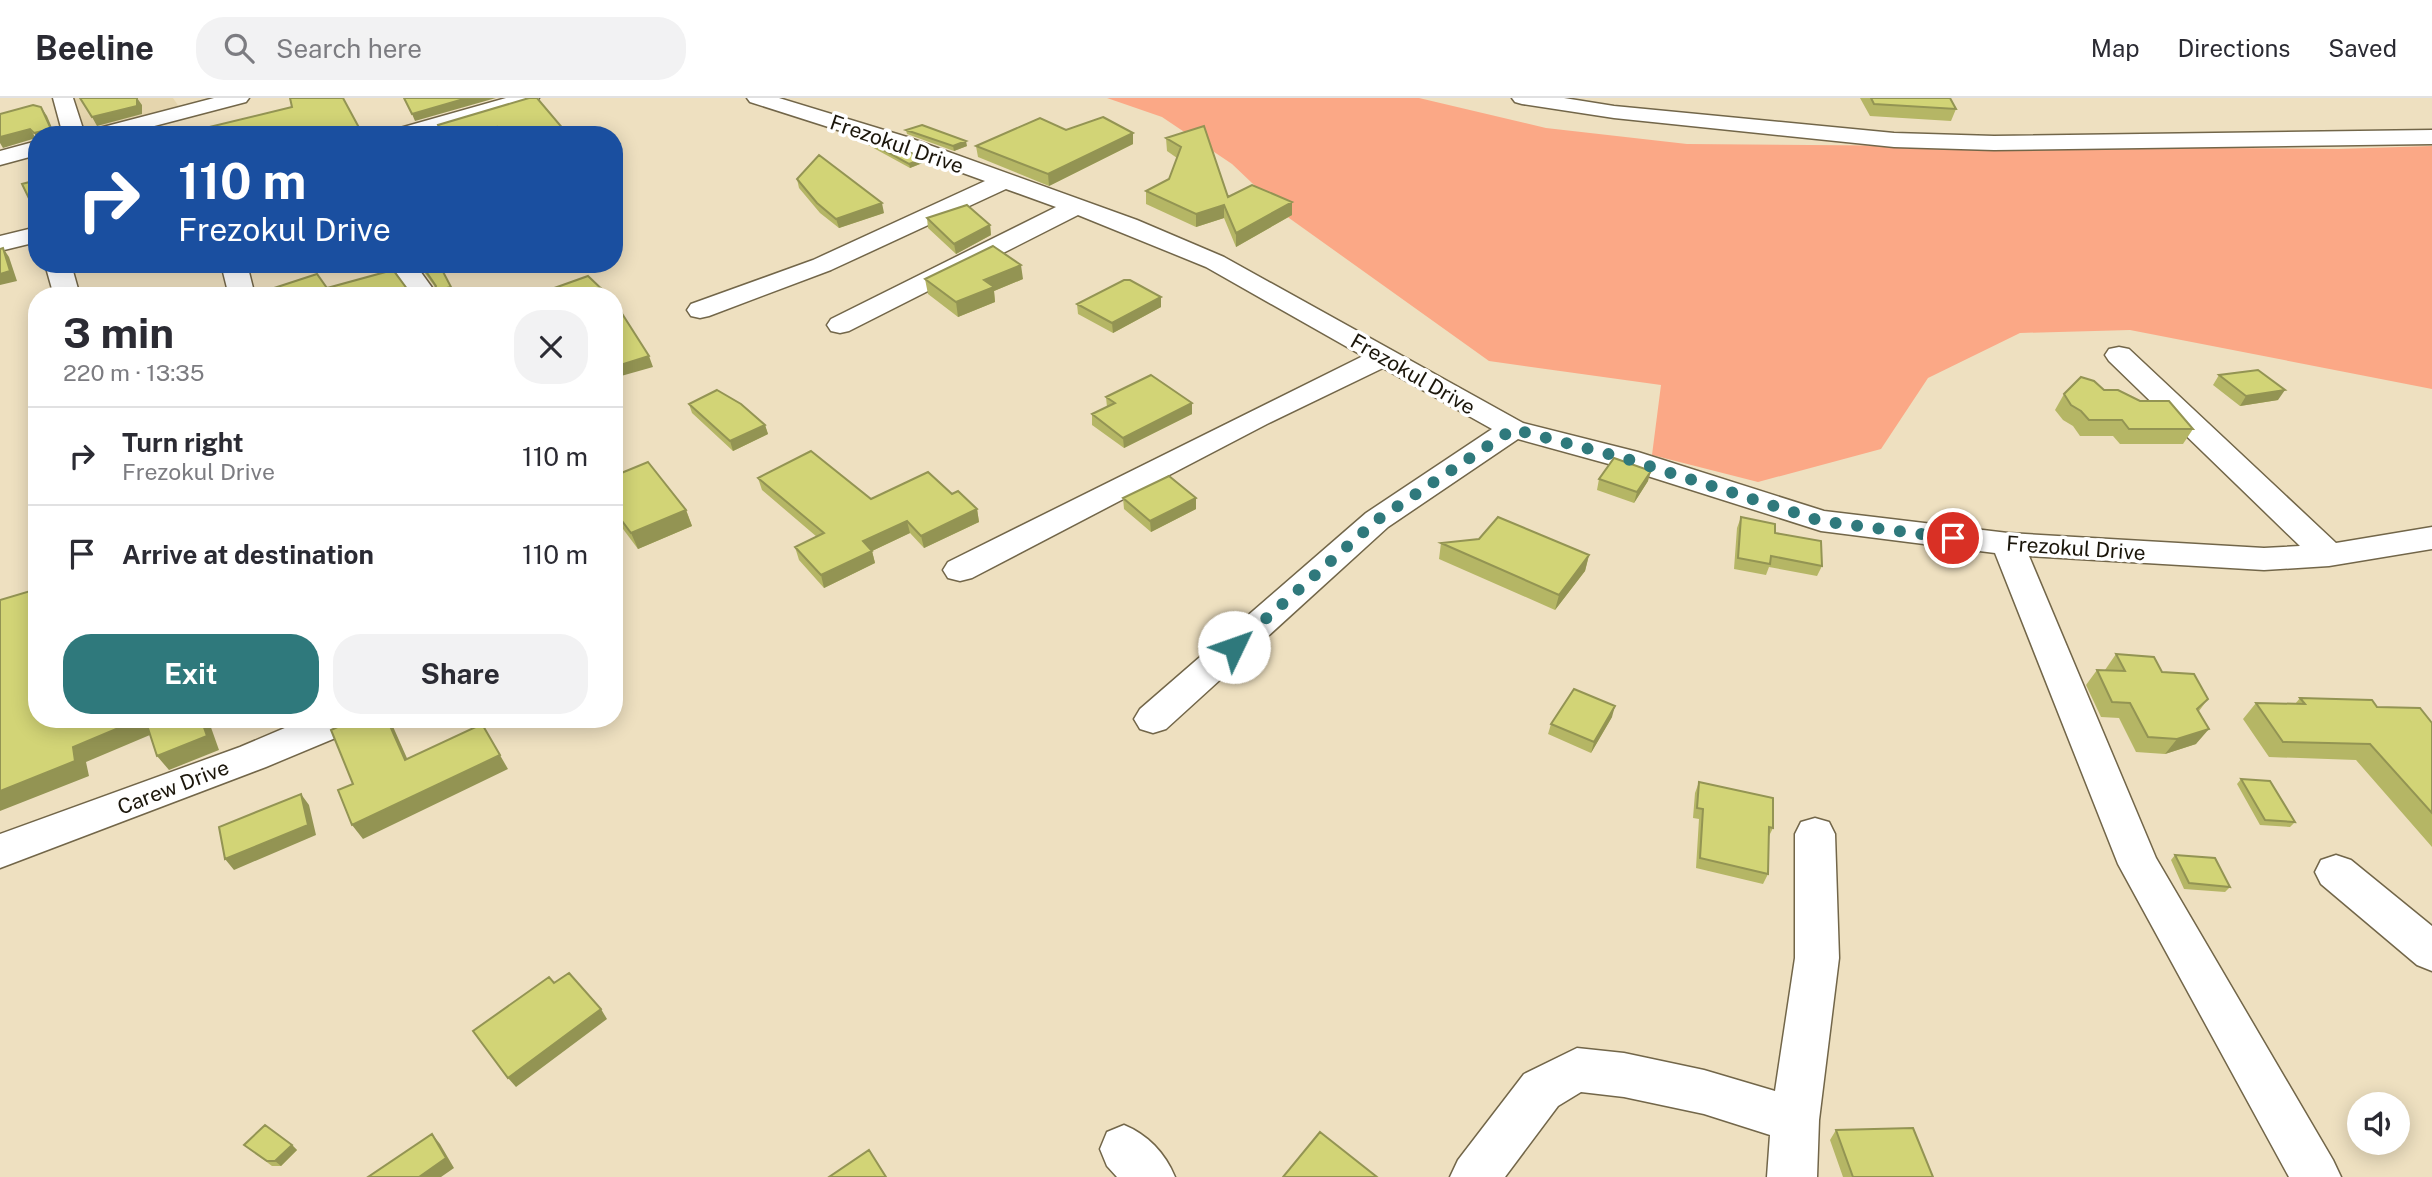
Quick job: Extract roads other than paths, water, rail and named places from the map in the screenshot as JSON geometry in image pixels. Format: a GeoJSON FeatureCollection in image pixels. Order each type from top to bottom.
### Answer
{"type":"FeatureCollection","features":[{"type":"Feature","properties":{"kind":"street"},"geometry":{"type":"LineString","coordinates":[[63,98],[71,126]]}},
{"type":"Feature","properties":{"kind":"street"},"geometry":{"type":"LineString","coordinates":[[129,126],[239,98]]}},
{"type":"Feature","properties":{"kind":"street"},"geometry":{"type":"LineString","coordinates":[[432,126],[529,98]]}},
{"type":"Feature","properties":{"kind":"street","name":"Frezokul Drive"},"geometry":{"type":"LineString","coordinates":[[757,98],[899,142],[1128,225],[1215,262],[1513,429],[1627,459],[1821,521],[2008,544],[2264,559],[2329,555],[2430,541]]}},
{"type":"Feature","properties":{"kind":"street"},"geometry":{"type":"LineString","coordinates":[[1522,98],[1614,112],[1894,140],[1994,143],[2432,137]]}},
{"type":"Feature","properties":{"kind":"street"},"geometry":{"type":"LineString","coordinates":[[0,158],[28,150]]}},
{"type":"Feature","properties":{"kind":"street"},"geometry":{"type":"LineString","coordinates":[[700,310],[822,265],[1003,181]]}},
{"type":"Feature","properties":{"kind":"street"},"geometry":{"type":"LineString","coordinates":[[840,324],[1074,206]]}},
{"type":"Feature","properties":{"kind":"street"},"geometry":{"type":"LineString","coordinates":[[0,244],[28,236]]}},
{"type":"Feature","properties":{"kind":"street"},"geometry":{"type":"LineString","coordinates":[[2119,355],[2329,555]]}},
{"type":"Feature","properties":{"kind":"street"},"geometry":{"type":"LineString","coordinates":[[960,570],[1257,418],[1385,356]]}},
{"type":"Feature","properties":{"kind":"street"},"geometry":{"type":"LineString","coordinates":[[1153,719],[1377,520],[1513,429]]}},
{"type":"Feature","properties":{"kind":"street"},"geometry":{"type":"LineString","coordinates":[[2008,544],[2138,864],[2316,1177]]}},
{"type":"Feature","properties":{"kind":"street","name":"Carew Drive"},"geometry":{"type":"LineString","coordinates":[[0,851],[253,757],[322,728]]}},
{"type":"Feature","properties":{"kind":"street"},"geometry":{"type":"LineString","coordinates":[[1792,1177],[1795,1120],[1817,958],[1815,834]]}},
{"type":"Feature","properties":{"kind":"street"},"geometry":{"type":"LineString","coordinates":[[2336,872],[2432,952]]}},
{"type":"Feature","properties":{"kind":"street"},"geometry":{"type":"LineString","coordinates":[[1475,1177],[1541,1090],[1577,1070],[1624,1075],[1704,1092],[1795,1120]]}}]}
